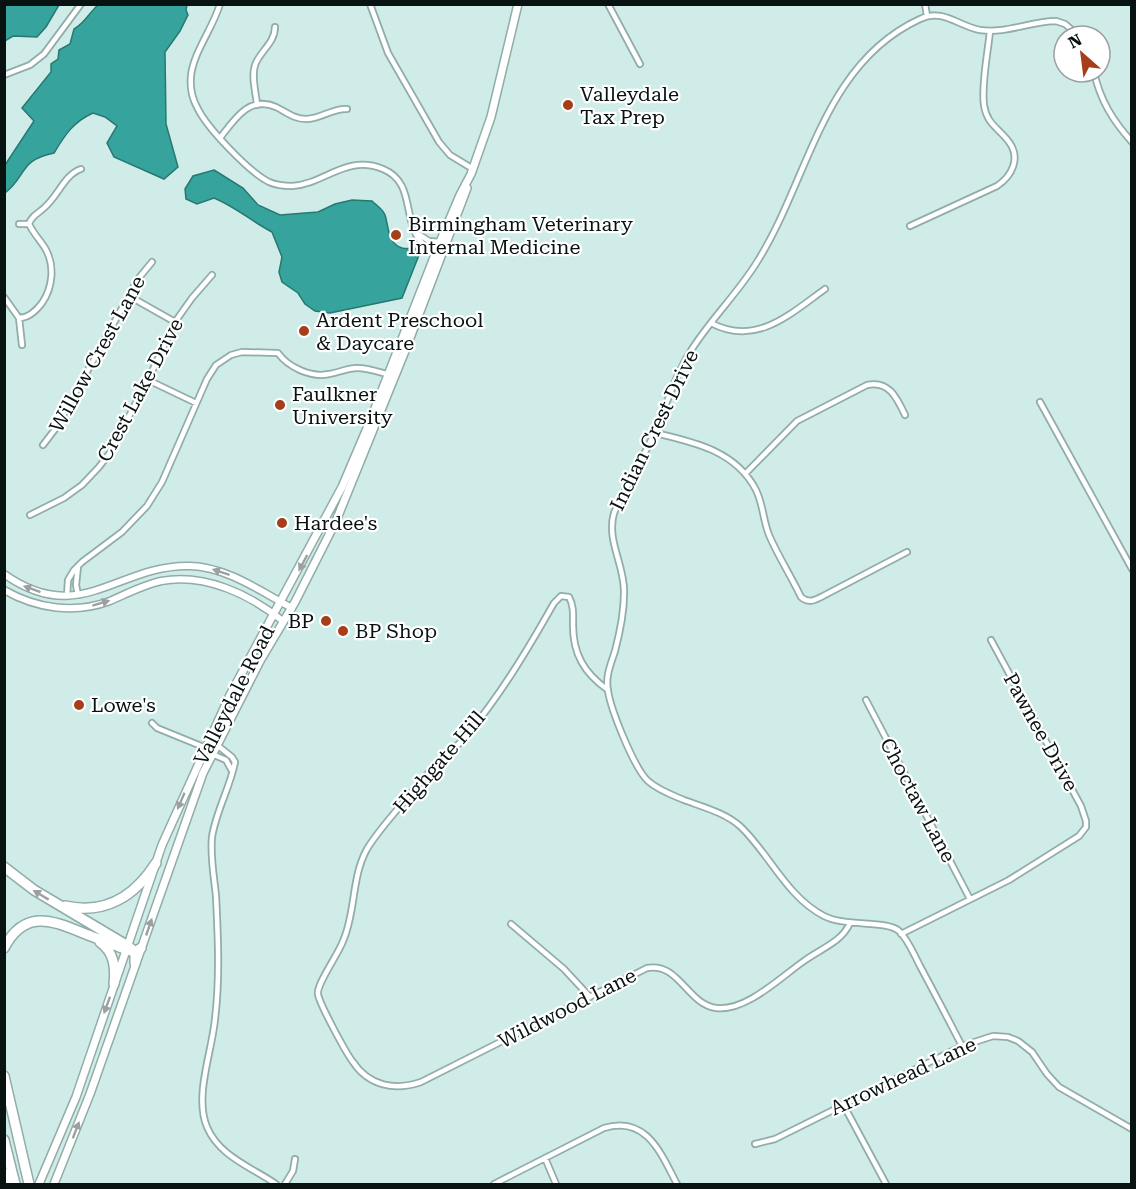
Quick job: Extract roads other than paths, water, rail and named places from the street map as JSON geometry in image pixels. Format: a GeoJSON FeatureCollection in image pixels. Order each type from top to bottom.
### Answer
{"type":"FeatureCollection","features":[{"type":"Feature","properties":{"kind":"highway"},"geometry":{"type":"LineString","coordinates":[[59,905],[85,909],[115,903],[141,884],[156,863]]}},
{"type":"Feature","properties":{"kind":"highway"},"geometry":{"type":"LineString","coordinates":[[4,867],[34,890],[133,949]]}},
{"type":"Feature","properties":{"kind":"highway"},"geometry":{"type":"LineString","coordinates":[[4,948],[11,937],[23,927],[47,920],[65,924],[96,938],[133,949]]}},
{"type":"Feature","properties":{"kind":"highway"},"geometry":{"type":"LineString","coordinates":[[96,938],[106,946],[114,960],[114,984]]}},
{"type":"Feature","properties":{"kind":"highway"},"geometry":{"type":"LineString","coordinates":[[133,949],[135,963]]}},
{"type":"Feature","properties":{"kind":"highway"},"geometry":{"type":"LineString","coordinates":[[4,1076],[29,1185]]}},
{"type":"Feature","properties":{"kind":"highway"},"geometry":{"type":"LineString","coordinates":[[4,1140],[15,1185]]}},
{"type":"Feature","properties":{"kind":"highway"},"geometry":{"type":"LineString","coordinates":[[4,1173],[8,1185]]}},
{"type":"Feature","properties":{"kind":"main road","name":"Valleydale Road"},"geometry":{"type":"LineString","coordinates":[[133,949],[156,863],[205,748],[342,487],[444,249],[491,117],[518,4]]}},
{"type":"Feature","properties":{"kind":"main road","name":"Valleydale Road"},"geometry":{"type":"LineString","coordinates":[[39,1185],[76,1097],[114,984],[133,949],[203,773],[260,661],[292,608],[347,497],[435,253],[457,200],[468,183]]}},
{"type":"Feature","properties":{"kind":"main road"},"geometry":{"type":"LineString","coordinates":[[54,1185],[90,1094],[135,963]]}},
{"type":"Feature","properties":{"kind":"street"},"geometry":{"type":"LineString","coordinates":[[4,75],[30,65],[44,54],[81,4]]}},
{"type":"Feature","properties":{"kind":"street"},"geometry":{"type":"LineString","coordinates":[[220,4],[214,22],[194,61],[191,85],[197,108],[220,138],[263,178],[283,185],[302,183],[350,166],[367,165],[384,169],[394,175],[403,186],[410,221],[415,232],[423,245],[435,253],[444,249],[440,242],[429,241],[415,232]]}},
{"type":"Feature","properties":{"kind":"street"},"geometry":{"type":"LineString","coordinates":[[370,4],[388,53],[439,142],[450,155],[473,169]]}},
{"type":"Feature","properties":{"kind":"street"},"geometry":{"type":"LineString","coordinates":[[608,4],[640,64]]}},
{"type":"Feature","properties":{"kind":"street"},"geometry":{"type":"LineString","coordinates":[[925,4],[927,16],[941,15],[971,27],[990,31],[1056,21],[1065,24]]}},
{"type":"Feature","properties":{"kind":"street","name":"Indian Crest Drive"},"geometry":{"type":"LineString","coordinates":[[901,934],[894,927],[886,925],[850,923],[828,918],[805,903],[746,832],[730,818],[663,791],[646,780],[634,759],[608,690],[607,677],[619,632],[624,592],[622,572],[612,538],[612,517],[655,433],[678,374],[691,351],[744,281],[762,253],[792,194],[816,133],[834,100],[877,49],[907,26],[927,16]]}},
{"type":"Feature","properties":{"kind":"street"},"geometry":{"type":"LineString","coordinates":[[257,105],[254,69],[274,37],[275,27]]}},
{"type":"Feature","properties":{"kind":"street"},"geometry":{"type":"LineString","coordinates":[[910,226],[997,186],[1006,179],[1013,168],[1014,158],[1010,144],[989,120],[984,104],[990,31]]}},
{"type":"Feature","properties":{"kind":"street"},"geometry":{"type":"LineString","coordinates":[[1097,84],[1107,110],[1131,142]]}},
{"type":"Feature","properties":{"kind":"street"},"geometry":{"type":"LineString","coordinates":[[220,138],[240,112],[257,105],[272,106],[305,119],[318,117],[337,109],[346,109]]}},
{"type":"Feature","properties":{"kind":"street"},"geometry":{"type":"LineString","coordinates":[[29,224],[32,218],[51,202],[71,174],[81,169]]}},
{"type":"Feature","properties":{"kind":"street"},"geometry":{"type":"LineString","coordinates":[[19,224],[29,224]]}},
{"type":"Feature","properties":{"kind":"street"},"geometry":{"type":"LineString","coordinates":[[19,318],[29,316],[38,308],[48,291],[51,277],[51,264],[47,252],[29,224]]}},
{"type":"Feature","properties":{"kind":"street","name":"Willow Crest Lane"},"geometry":{"type":"LineString","coordinates":[[43,445],[56,428],[143,271],[152,262]]}},
{"type":"Feature","properties":{"kind":"street","name":"Crest Lake Drive"},"geometry":{"type":"LineString","coordinates":[[30,515],[64,498],[93,475],[109,454],[175,322],[212,275]]}},
{"type":"Feature","properties":{"kind":"street"},"geometry":{"type":"LineString","coordinates":[[711,323],[733,332],[755,331],[784,318],[825,289]]}},
{"type":"Feature","properties":{"kind":"street"},"geometry":{"type":"LineString","coordinates":[[129,296],[175,322]]}},
{"type":"Feature","properties":{"kind":"street"},"geometry":{"type":"LineString","coordinates":[[4,297],[19,318],[22,345]]}},
{"type":"Feature","properties":{"kind":"street"},"geometry":{"type":"LineString","coordinates":[[73,609],[68,580],[78,567],[122,532],[147,506],[162,482],[213,369],[226,358],[242,352],[278,353],[290,365],[313,374],[331,374],[356,368],[391,375]]}},
{"type":"Feature","properties":{"kind":"street"},"geometry":{"type":"LineString","coordinates":[[148,380],[196,403]]}},
{"type":"Feature","properties":{"kind":"street"},"geometry":{"type":"LineString","coordinates":[[745,474],[797,422],[867,385],[876,384],[891,390],[905,415]]}},
{"type":"Feature","properties":{"kind":"street"},"geometry":{"type":"LineString","coordinates":[[1040,402],[1131,569]]}},
{"type":"Feature","properties":{"kind":"street"},"geometry":{"type":"LineString","coordinates":[[655,433],[704,446],[730,460],[745,474],[756,492],[775,547],[801,597],[806,600],[812,601],[823,596],[907,552]]}},
{"type":"Feature","properties":{"kind":"street"},"geometry":{"type":"LineString","coordinates":[[4,574],[36,591],[72,595],[101,590],[158,569],[191,566],[230,575],[292,608]]}},
{"type":"Feature","properties":{"kind":"street"},"geometry":{"type":"LineString","coordinates":[[72,595],[76,585],[78,567]]}},
{"type":"Feature","properties":{"kind":"street"},"geometry":{"type":"LineString","coordinates":[[4,590],[33,603],[73,609],[103,603],[159,582],[183,579],[201,580],[225,587],[283,621]]}},
{"type":"Feature","properties":{"kind":"street","name":"Highgate Hill"},"geometry":{"type":"LineString","coordinates":[[342,1043],[318,997],[318,988],[345,938],[356,879],[366,852],[388,820],[420,782],[471,729],[504,684],[554,603],[561,596],[567,596],[573,606],[574,645],[580,662],[591,676],[608,690]]}},
{"type":"Feature","properties":{"kind":"street","name":"Pawnee Drive"},"geometry":{"type":"LineString","coordinates":[[970,899],[1009,880],[1044,859],[1079,836],[1086,825],[1086,817],[1081,806],[991,640]]}},
{"type":"Feature","properties":{"kind":"street","name":"Choctaw Lane"},"geometry":{"type":"LineString","coordinates":[[866,700],[970,899]]}},
{"type":"Feature","properties":{"kind":"street"},"geometry":{"type":"LineString","coordinates":[[152,723],[226,760],[232,772]]}},
{"type":"Feature","properties":{"kind":"street"},"geometry":{"type":"LineString","coordinates":[[205,748],[217,745],[234,759],[212,838],[217,941],[217,1001],[202,1104],[206,1124],[219,1146],[276,1185]]}},
{"type":"Feature","properties":{"kind":"street"},"geometry":{"type":"LineString","coordinates":[[962,1046],[901,934],[970,899]]}},
{"type":"Feature","properties":{"kind":"street","name":"Wildwood Lane"},"geometry":{"type":"LineString","coordinates":[[342,1043],[352,1062],[369,1078],[384,1085],[408,1086],[421,1082],[643,970],[659,967],[671,973],[704,1004],[717,1008],[731,1007],[771,987],[806,959],[842,936],[850,923]]}},
{"type":"Feature","properties":{"kind":"street"},"geometry":{"type":"LineString","coordinates":[[511,924],[564,969],[590,997]]}},
{"type":"Feature","properties":{"kind":"street","name":"Arrowhead Lane"},"geometry":{"type":"LineString","coordinates":[[755,1144],[775,1139],[962,1046],[993,1036],[1008,1037],[1018,1041],[1032,1052],[1059,1087],[1131,1129]]}},
{"type":"Feature","properties":{"kind":"street"},"geometry":{"type":"LineString","coordinates":[[843,1104],[886,1185]]}},
{"type":"Feature","properties":{"kind":"street"},"geometry":{"type":"LineString","coordinates":[[494,1185],[604,1128],[619,1125],[644,1132],[656,1144],[677,1185]]}},
{"type":"Feature","properties":{"kind":"street"},"geometry":{"type":"LineString","coordinates":[[546,1158],[556,1185]]}},
{"type":"Feature","properties":{"kind":"street"},"geometry":{"type":"LineString","coordinates":[[285,1185],[293,1171],[295,1159]]}},
{"type":"Feature","properties":{"kind":"water"},"geometry":{"type":"Polygon","coordinates":[[[5,4],[59,5],[37,37],[13,36],[5,41],[5,4]]]}},
{"type":"Feature","properties":{"kind":"water"},"geometry":{"type":"Polygon","coordinates":[[[98,5],[187,5],[188,15],[165,52],[166,124],[178,167],[164,179],[114,157],[107,143],[117,126],[105,117],[93,113],[70,130],[54,153],[29,164],[5,193],[5,165],[34,121],[22,108],[51,72],[51,64],[58,59],[59,50],[70,44],[74,29],[98,5]]]}},
{"type":"Feature","properties":{"kind":"water"},"geometry":{"type":"Polygon","coordinates":[[[214,170],[243,188],[258,205],[280,215],[318,212],[335,204],[352,200],[372,201],[384,213],[389,234],[397,246],[421,250],[402,298],[330,313],[315,311],[305,304],[298,293],[282,282],[279,272],[282,257],[272,232],[214,198],[197,204],[186,199],[185,189],[193,176],[214,170]]]}},
{"type":"Feature","properties":{"kind":"place","name":"Valleydale Tax Prep"},"geometry":{"type":"Point","coordinates":[568,105]}},
{"type":"Feature","properties":{"kind":"place","name":"Birmingham Veterinary Internal Medicine"},"geometry":{"type":"Point","coordinates":[396,235]}},
{"type":"Feature","properties":{"kind":"place","name":"Ardent Preschool & Daycare"},"geometry":{"type":"Point","coordinates":[304,331]}},
{"type":"Feature","properties":{"kind":"place","name":"Faulkner University"},"geometry":{"type":"Point","coordinates":[280,405]}},
{"type":"Feature","properties":{"kind":"place","name":"Hardee's"},"geometry":{"type":"Point","coordinates":[282,523]}},
{"type":"Feature","properties":{"kind":"place","name":"BP"},"geometry":{"type":"Point","coordinates":[326,621]}},
{"type":"Feature","properties":{"kind":"place","name":"BP Shop"},"geometry":{"type":"Point","coordinates":[343,631]}},
{"type":"Feature","properties":{"kind":"place","name":"Lowe's"},"geometry":{"type":"Point","coordinates":[79,705]}}]}
